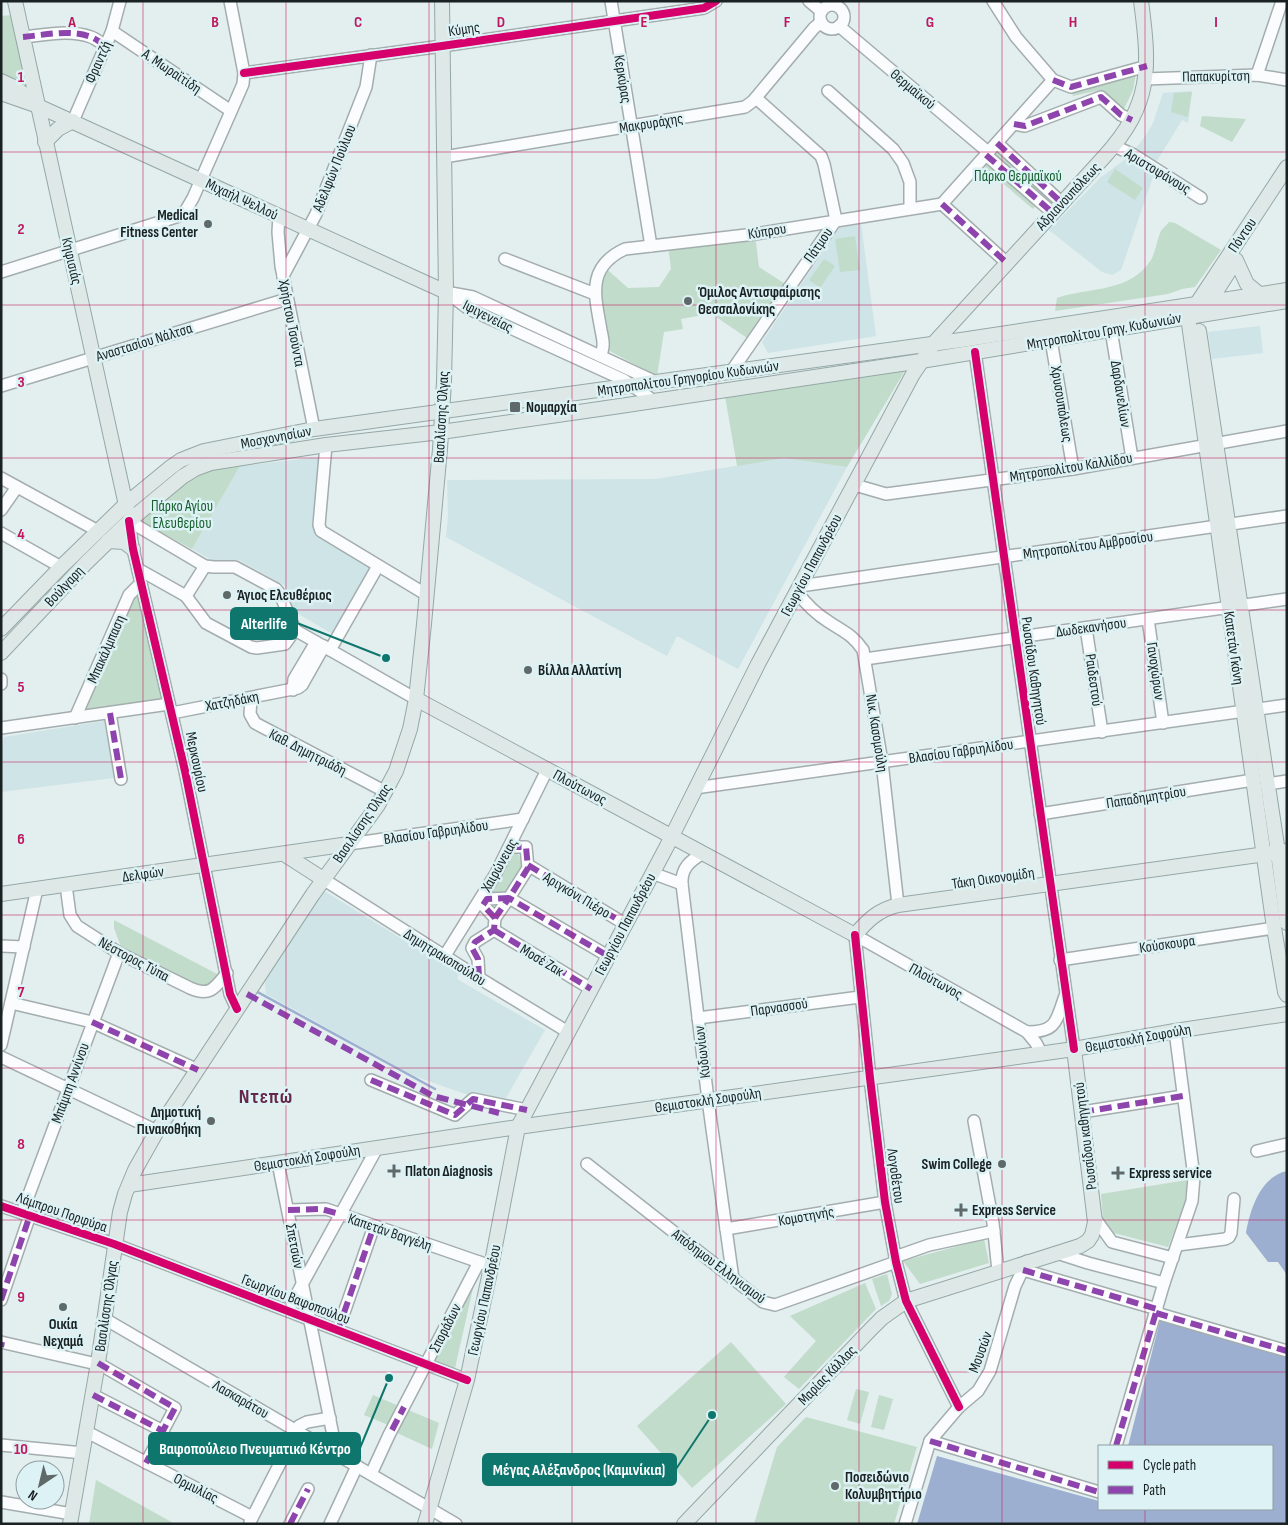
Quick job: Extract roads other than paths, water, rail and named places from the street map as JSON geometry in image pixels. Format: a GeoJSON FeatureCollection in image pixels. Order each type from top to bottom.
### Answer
{"type":"FeatureCollection","features":[{"type":"Feature","properties":{"kind":"main road","name":"Κηφισιάς"},"geometry":{"type":"LineString","coordinates":[[15,1],[129,521]]}},
{"type":"Feature","properties":{"kind":"main road","name":"Βασιλίσσης Όλγας"},"geometry":{"type":"LineString","coordinates":[[71,1519],[98,1364],[114,1244],[120,1212],[129,1185],[142,1157],[158,1131],[323,879],[373,813],[386,792],[408,741],[416,700],[427,595],[442,413],[446,292],[442,1]]}},
{"type":"Feature","properties":{"kind":"main road","name":"Αδριανουπόλεως"},"geometry":{"type":"LineString","coordinates":[[921,361],[934,343],[1114,146],[1132,120],[1139,103],[1146,72],[1146,41],[1141,1]]}},
{"type":"Feature","properties":{"kind":"main road","name":"Μιχαήλ Ψελλού"},"geometry":{"type":"LineString","coordinates":[[1,81],[26,95],[38,106]]}},
{"type":"Feature","properties":{"kind":"main road","name":"Μιχαήλ Ψελλού"},"geometry":{"type":"LineString","coordinates":[[1,93],[38,106],[446,292]]}},
{"type":"Feature","properties":{"kind":"main road"},"geometry":{"type":"LineString","coordinates":[[45,142],[58,129],[73,122]]}},
{"type":"Feature","properties":{"kind":"main road","name":"Πόντου"},"geometry":{"type":"LineString","coordinates":[[1203,306],[1287,166]]}},
{"type":"Feature","properties":{"kind":"main road","name":"Πόντου"},"geometry":{"type":"LineString","coordinates":[[1203,306],[1236,260],[1287,182]]}},
{"type":"Feature","properties":{"kind":"main road"},"geometry":{"type":"LineString","coordinates":[[1236,260],[1247,284],[1259,294]]}},
{"type":"Feature","properties":{"kind":"main road","name":"Μητροπολίτου Γρηγ. Κυδωνιών"},"geometry":{"type":"LineString","coordinates":[[921,361],[1188,316],[1203,306],[1259,294],[1286,301]]}},
{"type":"Feature","properties":{"kind":"main road","name":"Μητροπολίτου Γρηγ. Κυδωνιών"},"geometry":{"type":"LineString","coordinates":[[1203,306],[1286,301]]}},
{"type":"Feature","properties":{"kind":"main road"},"geometry":{"type":"LineString","coordinates":[[934,343],[1203,306]]}},
{"type":"Feature","properties":{"kind":"main road","name":"Καπετάν Γκόνη"},"geometry":{"type":"LineString","coordinates":[[1203,306],[1198,323],[1211,444]]}},
{"type":"Feature","properties":{"kind":"main road","name":"Καπετάν Γκόνη"},"geometry":{"type":"LineString","coordinates":[[1188,316],[1211,444],[1250,711],[1282,852],[1280,926],[1285,992],[1287,995]]}},
{"type":"Feature","properties":{"kind":"main road","name":"Μητροπολίτου Γρηγορίου Κυδωνιών"},"geometry":{"type":"LineString","coordinates":[[442,413],[934,343]]}},
{"type":"Feature","properties":{"kind":"main road","name":"Μητροπολίτου Γρηγορίου Κυδωνιών"},"geometry":{"type":"LineString","coordinates":[[441,432],[921,361]]}},
{"type":"Feature","properties":{"kind":"main road","name":"Γεωργίου Παπανδρέου"},"geometry":{"type":"LineString","coordinates":[[425,1524],[467,1380],[485,1265],[518,1127],[652,873],[798,589],[855,485],[904,389],[921,361]]}},
{"type":"Feature","properties":{"kind":"main road","name":"Μοσχονησίων"},"geometry":{"type":"LineString","coordinates":[[126,504],[166,471],[193,455],[212,449],[314,429],[442,413]]}},
{"type":"Feature","properties":{"kind":"main road","name":"Μοσχονησίων"},"geometry":{"type":"LineString","coordinates":[[129,521],[182,477],[201,466],[211,463],[326,445],[441,432]]}},
{"type":"Feature","properties":{"kind":"main road","name":"Βούλγαρη"},"geometry":{"type":"LineString","coordinates":[[1,653],[103,536],[126,504]]}},
{"type":"Feature","properties":{"kind":"main road","name":"Βούλγαρη"},"geometry":{"type":"LineString","coordinates":[[3,625],[61,567],[103,536],[129,521]]}},
{"type":"Feature","properties":{"kind":"main road"},"geometry":{"type":"LineString","coordinates":[[103,536],[124,542],[133,549]]}},
{"type":"Feature","properties":{"kind":"main road","name":"Πλούτωνος"},"geometry":{"type":"LineString","coordinates":[[416,700],[855,935]]}},
{"type":"Feature","properties":{"kind":"main road","name":"Καπετάν Γκόνη"},"geometry":{"type":"LineString","coordinates":[[1250,711],[1253,780],[1264,854],[1280,926]]}},
{"type":"Feature","properties":{"kind":"main road","name":"Δελφών"},"geometry":{"type":"LineString","coordinates":[[1,894],[349,844]]}},
{"type":"Feature","properties":{"kind":"main road","name":"Τάκη Οικονομίδη"},"geometry":{"type":"LineString","coordinates":[[855,935],[876,913],[885,908],[898,905],[1282,852]]}},
{"type":"Feature","properties":{"kind":"main road"},"geometry":{"type":"LineString","coordinates":[[284,854],[323,879]]}},
{"type":"Feature","properties":{"kind":"main road","name":"Θεμιστοκλή Σοφούλη"},"geometry":{"type":"LineString","coordinates":[[129,1185],[518,1127],[1041,1054],[1287,1014]]}},
{"type":"Feature","properties":{"kind":"main road","name":"Ρωσσίδου καθηγητού"},"geometry":{"type":"LineString","coordinates":[[1074,1049],[1095,1220]]}},
{"type":"Feature","properties":{"kind":"main road","name":"Μαρίας Κάλλας"},"geometry":{"type":"LineString","coordinates":[[684,1524],[882,1318],[906,1301],[998,1271],[1025,1266],[1080,1246],[1088,1241],[1092,1235],[1095,1220]]}},
{"type":"Feature","properties":{"kind":"street","name":"Φραντζή"},"geometry":{"type":"LineString","coordinates":[[73,122],[112,31],[120,1]]}},
{"type":"Feature","properties":{"kind":"street"},"geometry":{"type":"LineString","coordinates":[[1,272],[179,216],[189,204],[201,180],[241,91],[244,73],[230,1]]}},
{"type":"Feature","properties":{"kind":"street","name":"Κερκύρας"},"geometry":{"type":"LineString","coordinates":[[611,1],[651,246]]}},
{"type":"Feature","properties":{"kind":"street","name":"Κύμης"},"geometry":{"type":"LineString","coordinates":[[244,73],[704,8],[716,1]]}},
{"type":"Feature","properties":{"kind":"street"},"geometry":{"type":"LineString","coordinates":[[810,1],[827,28],[839,26],[844,18],[844,5],[829,5],[821,17]]}},
{"type":"Feature","properties":{"kind":"street"},"geometry":{"type":"LineString","coordinates":[[993,1],[1016,37],[1053,80],[942,204],[1007,263]]}},
{"type":"Feature","properties":{"kind":"street"},"geometry":{"type":"LineString","coordinates":[[1257,75],[1282,1]]}},
{"type":"Feature","properties":{"kind":"street","name":"Μακρυράχης"},"geometry":{"type":"LineString","coordinates":[[444,157],[749,105],[814,28],[821,17]]}},
{"type":"Feature","properties":{"kind":"street","name":"Θερμαϊκού"},"geometry":{"type":"LineString","coordinates":[[839,26],[987,154],[1057,208]]}},
{"type":"Feature","properties":{"kind":"street","name":"Α. Μωραϊτίδη"},"geometry":{"type":"LineString","coordinates":[[112,31],[231,111]]}},
{"type":"Feature","properties":{"kind":"street"},"geometry":{"type":"LineString","coordinates":[[23,37],[53,33],[77,34],[90,37],[105,45]]}},
{"type":"Feature","properties":{"kind":"street","name":"Αδελφών Πούλιου"},"geometry":{"type":"LineString","coordinates":[[283,276],[309,229],[366,87],[371,55]]}},
{"type":"Feature","properties":{"kind":"street","name":"Παπακυρίτση"},"geometry":{"type":"LineString","coordinates":[[1053,80],[1071,87],[1146,72],[1257,75],[1287,80]]}},
{"type":"Feature","properties":{"kind":"street"},"geometry":{"type":"LineString","coordinates":[[828,91],[893,149],[903,163],[910,182],[910,208]]}},
{"type":"Feature","properties":{"kind":"street"},"geometry":{"type":"LineString","coordinates":[[1014,124],[1025,126],[1100,97],[1121,115],[1132,120]]}},
{"type":"Feature","properties":{"kind":"street","name":"Πάτμου"},"geometry":{"type":"LineString","coordinates":[[731,372],[836,220],[821,156],[756,98]]}},
{"type":"Feature","properties":{"kind":"street"},"geometry":{"type":"LineString","coordinates":[[997,143],[1057,208]]}},
{"type":"Feature","properties":{"kind":"street","name":"Αριστοφάνους"},"geometry":{"type":"LineString","coordinates":[[1114,146],[1132,154],[1201,198]]}},
{"type":"Feature","properties":{"kind":"street","name":"Κύπρου"},"geometry":{"type":"LineString","coordinates":[[600,356],[604,348],[595,294],[596,280],[602,265],[615,254],[625,250],[651,246],[755,234],[942,204]]}},
{"type":"Feature","properties":{"kind":"street","name":"Χρήστου Τσούντα"},"geometry":{"type":"LineString","coordinates":[[279,216],[278,232],[283,276],[314,429]]}},
{"type":"Feature","properties":{"kind":"street"},"geometry":{"type":"LineString","coordinates":[[505,259],[595,294]]}},
{"type":"Feature","properties":{"kind":"street","name":"Ιφιγενείας"},"geometry":{"type":"LineString","coordinates":[[446,292],[472,298],[656,382]]}},
{"type":"Feature","properties":{"kind":"street","name":"Ιφιγενείας"},"geometry":{"type":"LineString","coordinates":[[446,292],[469,309],[599,368],[632,386],[654,401]]}},
{"type":"Feature","properties":{"kind":"street","name":"Αναστασίου Νάλτσα"},"geometry":{"type":"LineString","coordinates":[[1,386],[287,299]]}},
{"type":"Feature","properties":{"kind":"street","name":"Δαρδανελίων"},"geometry":{"type":"LineString","coordinates":[[1111,330],[1132,458]]}},
{"type":"Feature","properties":{"kind":"street","name":"Χρυσουπόλεως"},"geometry":{"type":"LineString","coordinates":[[1051,340],[1072,469]]}},
{"type":"Feature","properties":{"kind":"street","name":"Ρωσσίδου Καθηγητού"},"geometry":{"type":"LineString","coordinates":[[975,352],[1074,1049]]}},
{"type":"Feature","properties":{"kind":"street","name":"Μητροπολίτου Καλλίδου"},"geometry":{"type":"LineString","coordinates":[[855,485],[886,494],[1072,469],[1287,431]]}},
{"type":"Feature","properties":{"kind":"street"},"geometry":{"type":"LineString","coordinates":[[326,445],[320,528],[324,534],[427,595]]}},
{"type":"Feature","properties":{"kind":"street"},"geometry":{"type":"LineString","coordinates":[[1,478],[103,536]]}},
{"type":"Feature","properties":{"kind":"street"},"geometry":{"type":"LineString","coordinates":[[1,510],[16,487]]}},
{"type":"Feature","properties":{"kind":"street","name":"Μητροπολίτου Αμβροσίου"},"geometry":{"type":"LineString","coordinates":[[798,589],[1287,516]]}},
{"type":"Feature","properties":{"kind":"street"},"geometry":{"type":"LineString","coordinates":[[129,521],[205,566],[234,567],[276,590],[280,594],[295,630],[285,644],[252,648],[206,623],[186,596],[138,569]]}},
{"type":"Feature","properties":{"kind":"street","name":"Μερκουρίου"},"geometry":{"type":"LineString","coordinates":[[129,521],[133,549],[171,708],[230,994],[238,1009]]}},
{"type":"Feature","properties":{"kind":"street"},"geometry":{"type":"LineString","coordinates":[[1,533],[61,567]]}},
{"type":"Feature","properties":{"kind":"street"},"geometry":{"type":"LineString","coordinates":[[186,596],[205,566]]}},
{"type":"Feature","properties":{"kind":"street","name":"Χατζηδάκη"},"geometry":{"type":"LineString","coordinates":[[1,728],[110,713],[251,698],[293,690],[302,685],[323,646],[378,566]]}},
{"type":"Feature","properties":{"kind":"street","name":"Μπακάλμπαση"},"geometry":{"type":"LineString","coordinates":[[75,718],[129,595],[142,583]]}},
{"type":"Feature","properties":{"kind":"street","name":"Νικ. Κασομούλη"},"geometry":{"type":"LineString","coordinates":[[798,589],[814,612],[856,640],[863,650],[882,762],[898,905]]}},
{"type":"Feature","properties":{"kind":"street","name":"Δωδεκανήσου"},"geometry":{"type":"LineString","coordinates":[[865,659],[1287,599]]}},
{"type":"Feature","properties":{"kind":"street","name":"Γανοχώρων"},"geometry":{"type":"LineString","coordinates":[[1148,619],[1163,723]]}},
{"type":"Feature","properties":{"kind":"street","name":"Ραιδεστού"},"geometry":{"type":"LineString","coordinates":[[1086,628],[1102,732]]}},
{"type":"Feature","properties":{"kind":"street","name":"Πλούτωνος"},"geometry":{"type":"LineString","coordinates":[[295,630],[416,700]]}},
{"type":"Feature","properties":{"kind":"street"},"geometry":{"type":"LineString","coordinates":[[1,679],[1,684]]}},
{"type":"Feature","properties":{"kind":"street","name":"Καθ. Δημητριάδη"},"geometry":{"type":"LineString","coordinates":[[251,698],[250,714],[255,723],[386,792]]}},
{"type":"Feature","properties":{"kind":"street","name":"Βλασίου Γαβριηλίδου"},"geometry":{"type":"LineString","coordinates":[[695,788],[1287,705]]}},
{"type":"Feature","properties":{"kind":"street"},"geometry":{"type":"LineString","coordinates":[[110,713],[121,779]]}},
{"type":"Feature","properties":{"kind":"street","name":"Χαιρώνειας"},"geometry":{"type":"LineString","coordinates":[[444,957],[495,875],[548,770]]}},
{"type":"Feature","properties":{"kind":"street","name":"Παπαδημητρίου"},"geometry":{"type":"LineString","coordinates":[[1040,814],[1253,780]]}},
{"type":"Feature","properties":{"kind":"street"},"geometry":{"type":"LineString","coordinates":[[1268,784],[1287,781]]}},
{"type":"Feature","properties":{"kind":"street","name":"Βλασίου Γαβριηλίδου"},"geometry":{"type":"LineString","coordinates":[[349,844],[523,819]]}},
{"type":"Feature","properties":{"kind":"street"},"geometry":{"type":"LineString","coordinates":[[479,978],[478,959],[472,948],[475,942],[494,930],[495,918],[528,866],[526,847],[510,846]]}},
{"type":"Feature","properties":{"kind":"street","name":"Κυδωνίων"},"geometry":{"type":"LineString","coordinates":[[703,853],[689,862],[683,872],[682,884],[708,1100],[733,1279]]}},
{"type":"Feature","properties":{"kind":"street","name":"Αριγκόνι Πιέρο"},"geometry":{"type":"LineString","coordinates":[[528,866],[625,924]]}},
{"type":"Feature","properties":{"kind":"street"},"geometry":{"type":"LineString","coordinates":[[652,873],[682,884]]}},
{"type":"Feature","properties":{"kind":"street","name":"Δημητρακοπούλου"},"geometry":{"type":"LineString","coordinates":[[323,879],[444,957],[568,1032]]}},
{"type":"Feature","properties":{"kind":"street","name":"Νέστορος Τύπα"},"geometry":{"type":"LineString","coordinates":[[66,885],[70,915],[77,926],[119,953],[201,992],[212,990],[227,973]]}},
{"type":"Feature","properties":{"kind":"street"},"geometry":{"type":"LineString","coordinates":[[1,1045],[37,889]]}},
{"type":"Feature","properties":{"kind":"street"},"geometry":{"type":"LineString","coordinates":[[495,918],[483,905],[487,899],[509,898],[608,956]]}},
{"type":"Feature","properties":{"kind":"street","name":"Κούσκουρα"},"geometry":{"type":"LineString","coordinates":[[1060,960],[1280,926]]}},
{"type":"Feature","properties":{"kind":"street","name":"Μοσέ Ζακ"},"geometry":{"type":"LineString","coordinates":[[494,930],[591,989]]}},
{"type":"Feature","properties":{"kind":"street","name":"Πλούτωνος"},"geometry":{"type":"LineString","coordinates":[[855,935],[1027,1032],[1036,1042],[1041,1054]]}},
{"type":"Feature","properties":{"kind":"street","name":"Λογοθέτου"},"geometry":{"type":"LineString","coordinates":[[855,935],[860,996],[885,1202],[895,1260],[906,1301],[959,1407]]}},
{"type":"Feature","properties":{"kind":"street"},"geometry":{"type":"LineString","coordinates":[[1,946],[24,947]]}},
{"type":"Feature","properties":{"kind":"street","name":"Μπάμπη Αννίνου"},"geometry":{"type":"LineString","coordinates":[[1,1300],[26,1214],[68,1088],[119,953]]}},
{"type":"Feature","properties":{"kind":"street"},"geometry":{"type":"LineString","coordinates":[[1027,1032],[1048,1030],[1053,1025],[1058,1018],[1065,994]]}},
{"type":"Feature","properties":{"kind":"street","name":"Παρνασσού"},"geometry":{"type":"LineString","coordinates":[[698,1018],[860,996]]}},
{"type":"Feature","properties":{"kind":"street"},"geometry":{"type":"LineString","coordinates":[[11,1003],[92,1022],[198,1070]]}},
{"type":"Feature","properties":{"kind":"street"},"geometry":{"type":"LineString","coordinates":[[1116,1445],[1164,1283],[1192,1201],[1194,1177],[1175,1031]]}},
{"type":"Feature","properties":{"kind":"street"},"geometry":{"type":"LineString","coordinates":[[1,1057],[158,1131]]}},
{"type":"Feature","properties":{"kind":"street"},"geometry":{"type":"LineString","coordinates":[[371,1080],[455,1115],[473,1099],[526,1110]]}},
{"type":"Feature","properties":{"kind":"street"},"geometry":{"type":"LineString","coordinates":[[1082,1112],[1182,1096]]}},
{"type":"Feature","properties":{"kind":"street"},"geometry":{"type":"LineString","coordinates":[[974,1121],[994,1231],[998,1271]]}},
{"type":"Feature","properties":{"kind":"street"},"geometry":{"type":"LineString","coordinates":[[1257,1151],[1287,1144]]}},
{"type":"Feature","properties":{"kind":"street"},"geometry":{"type":"LineString","coordinates":[[288,1310],[377,1148]]}},
{"type":"Feature","properties":{"kind":"street","name":"Σπετσών"},"geometry":{"type":"LineString","coordinates":[[278,1163],[337,1455]]}},
{"type":"Feature","properties":{"kind":"street","name":"Απόδημου Ελληνισμού"},"geometry":{"type":"LineString","coordinates":[[587,1164],[763,1302],[775,1305],[895,1260],[929,1245],[994,1231]]}},
{"type":"Feature","properties":{"kind":"street"},"geometry":{"type":"LineString","coordinates":[[1178,1245],[1230,1237],[1234,1199]]}},
{"type":"Feature","properties":{"kind":"street","name":"Κομοτηνής"},"geometry":{"type":"LineString","coordinates":[[726,1229],[885,1202]]}},
{"type":"Feature","properties":{"kind":"street","name":"Λάμπρου Πορφύρα"},"geometry":{"type":"LineString","coordinates":[[1,1206],[114,1244]]}},
{"type":"Feature","properties":{"kind":"street","name":"Καπετάν Βαγγέλη"},"geometry":{"type":"LineString","coordinates":[[288,1210],[321,1209],[340,1214],[485,1265]]}},
{"type":"Feature","properties":{"kind":"street"},"geometry":{"type":"LineString","coordinates":[[1095,1220],[1112,1242],[1173,1258]]}},
{"type":"Feature","properties":{"kind":"street"},"geometry":{"type":"LineString","coordinates":[[338,1330],[374,1226]]}},
{"type":"Feature","properties":{"kind":"street","name":"Γεωργίου Βαφοπούλου"},"geometry":{"type":"LineString","coordinates":[[114,1244],[467,1380]]}},
{"type":"Feature","properties":{"kind":"street"},"geometry":{"type":"LineString","coordinates":[[1057,1253],[1164,1283]]}},
{"type":"Feature","properties":{"kind":"street","name":"Σποράδων"},"geometry":{"type":"LineString","coordinates":[[371,1474],[427,1364],[485,1265]]}},
{"type":"Feature","properties":{"kind":"street"},"geometry":{"type":"LineString","coordinates":[[1025,1266],[1157,1311],[1287,1351]]}},
{"type":"Feature","properties":{"kind":"street","name":"Μουσών"},"geometry":{"type":"LineString","coordinates":[[905,1524],[930,1440],[959,1407],[978,1391],[990,1370],[1015,1286],[1025,1266]]}},
{"type":"Feature","properties":{"kind":"street","name":"Λασκαράτου"},"geometry":{"type":"LineString","coordinates":[[105,1319],[456,1524]]}},
{"type":"Feature","properties":{"kind":"street"},"geometry":{"type":"LineString","coordinates":[[2,1344],[98,1364],[175,1408],[146,1463]]}},
{"type":"Feature","properties":{"kind":"street"},"geometry":{"type":"LineString","coordinates":[[93,1395],[163,1431]]}},
{"type":"Feature","properties":{"kind":"street"},"geometry":{"type":"LineString","coordinates":[[251,1520],[299,1426],[308,1422],[330,1418]]}},
{"type":"Feature","properties":{"kind":"street","name":"Ορμυλίας"},"geometry":{"type":"LineString","coordinates":[[87,1432],[251,1520]]}},
{"type":"Feature","properties":{"kind":"street"},"geometry":{"type":"LineString","coordinates":[[930,1440],[1098,1492]]}},
{"type":"Feature","properties":{"kind":"street"},"geometry":{"type":"LineString","coordinates":[[1,1445],[83,1453]]}},
{"type":"Feature","properties":{"kind":"street"},"geometry":{"type":"LineString","coordinates":[[330,1524],[357,1466]]}},
{"type":"Feature","properties":{"kind":"street"},"geometry":{"type":"LineString","coordinates":[[290,1524],[308,1489]]}},
{"type":"Feature","properties":{"kind":"street"},"geometry":{"type":"LineString","coordinates":[[1,1502],[71,1519]]}},
{"type":"Feature","properties":{"kind":"water"},"geometry":{"type":"Polygon","coordinates":[[[1287,1171],[1287,1275],[1278,1262],[1268,1262],[1246,1233],[1250,1214],[1258,1195],[1270,1179],[1287,1171]]]}},
{"type":"Feature","properties":{"kind":"water"},"geometry":{"type":"Polygon","coordinates":[[[1162,1313],[1287,1353],[1287,1524],[917,1524],[937,1456],[1098,1501],[1098,1510],[1273,1510],[1273,1445],[1128,1445],[1162,1313]]]}},
{"type":"Feature","properties":{"kind":"waterway"},"geometry":{"type":"LineString","coordinates":[[254,990],[435,1089]]}},
{"type":"Feature","properties":{"kind":"place","name":"Medical Fitness Center"},"geometry":{"type":"Point","coordinates":[208,224]}},
{"type":"Feature","properties":{"kind":"place","name":"Όμιλος Αντισφαίρισης Θεσσαλονίκης"},"geometry":{"type":"Point","coordinates":[688,301]}},
{"type":"Feature","properties":{"kind":"place","name":"Νομαρχία"},"geometry":{"type":"Point","coordinates":[515,407]}},
{"type":"Feature","properties":{"kind":"place","name":"Άγιος Ελευθέριος"},"geometry":{"type":"Point","coordinates":[227,595]}},
{"type":"Feature","properties":{"kind":"place","name":"Alterlife"},"geometry":{"type":"Point","coordinates":[386,658]}},
{"type":"Feature","properties":{"kind":"place","name":"Βίλλα Αλλατίνη"},"geometry":{"type":"Point","coordinates":[528,670]}},
{"type":"Feature","properties":{"kind":"place","name":"Δημοτική Πινακοθήκη"},"geometry":{"type":"Point","coordinates":[211,1121]}},
{"type":"Feature","properties":{"kind":"place","name":"Swim College"},"geometry":{"type":"Point","coordinates":[1002,1164]}},
{"type":"Feature","properties":{"kind":"place","name":"Πlaton Δiagnosis"},"geometry":{"type":"Point","coordinates":[394,1171]}},
{"type":"Feature","properties":{"kind":"place","name":"Express service"},"geometry":{"type":"Point","coordinates":[1118,1173]}},
{"type":"Feature","properties":{"kind":"place","name":"Express Service"},"geometry":{"type":"Point","coordinates":[961,1210]}},
{"type":"Feature","properties":{"kind":"place","name":"Οικία Νεχαμά"},"geometry":{"type":"Point","coordinates":[63,1307]}},
{"type":"Feature","properties":{"kind":"place","name":"Βαφοπούλειο Πνευματικό Κέντρο"},"geometry":{"type":"Point","coordinates":[389,1378]}},
{"type":"Feature","properties":{"kind":"place","name":"Μέγας Αλέξανδρος (Καμινίκια)"},"geometry":{"type":"Point","coordinates":[712,1415]}},
{"type":"Feature","properties":{"kind":"place","name":"Ποσειδώνιο Κολυμβητήριο"},"geometry":{"type":"Point","coordinates":[835,1486]}},
{"type":"Feature","properties":{"kind":"district","name":"Ντεπώ"},"geometry":{"type":"Point","coordinates":[266,1096]}},
{"type":"Feature","properties":{"kind":"park label","name":"Πάρκο Θερμαϊκού"},"geometry":{"type":"Point","coordinates":[1018,176]}},
{"type":"Feature","properties":{"kind":"park label","name":"Πάρκο Αγίου Ελευθερίου"},"geometry":{"type":"Point","coordinates":[182,514]}}]}
